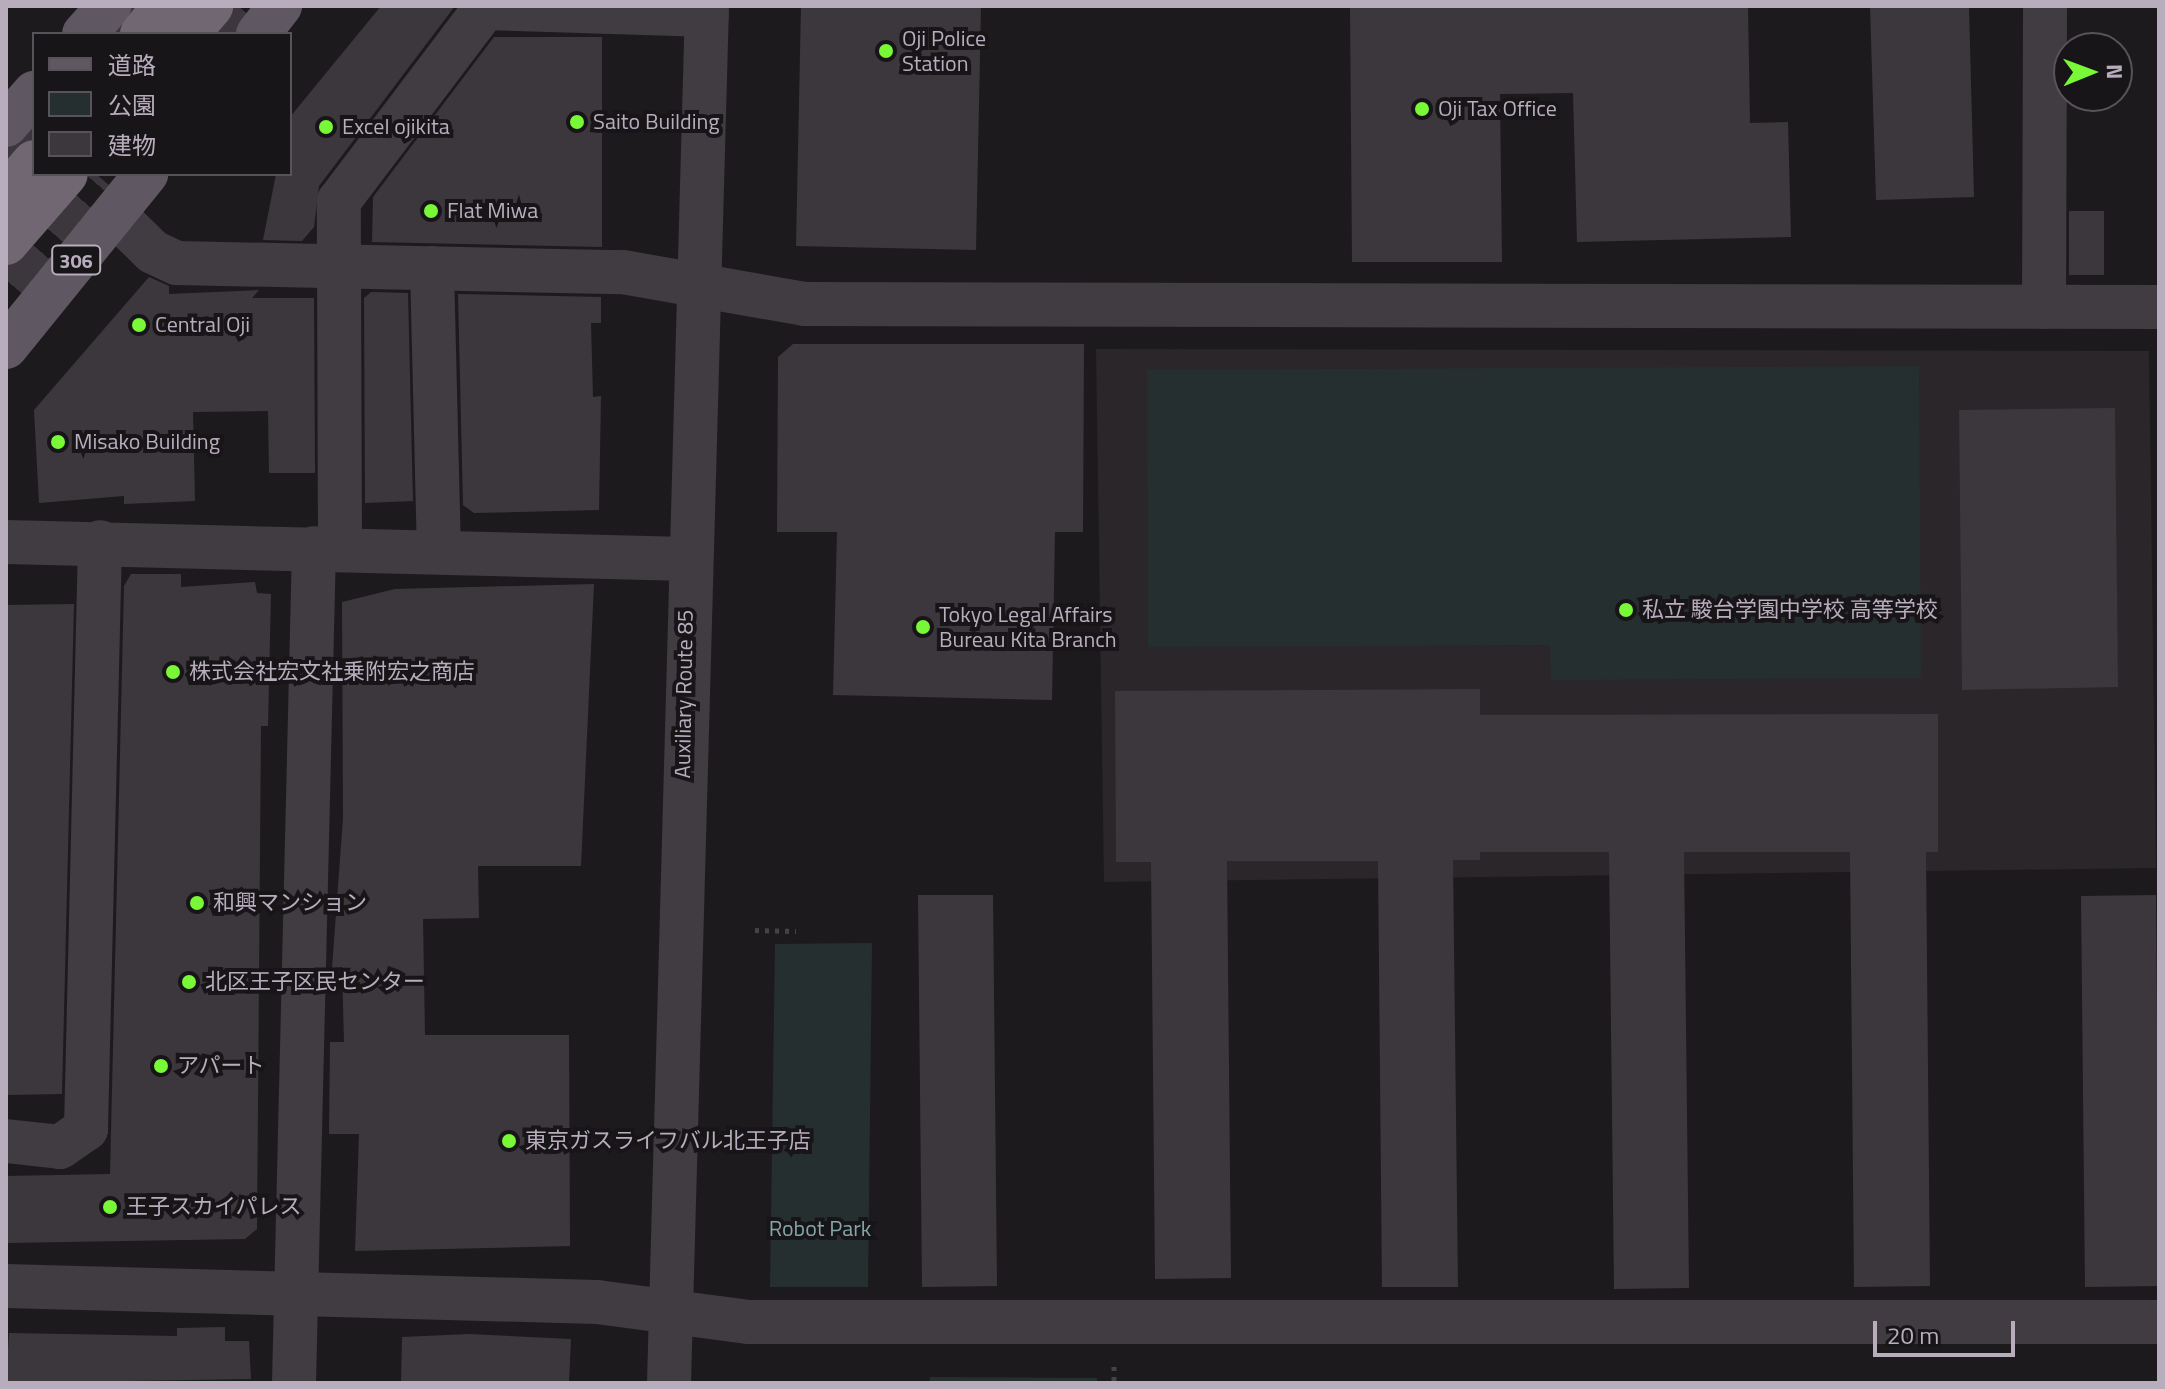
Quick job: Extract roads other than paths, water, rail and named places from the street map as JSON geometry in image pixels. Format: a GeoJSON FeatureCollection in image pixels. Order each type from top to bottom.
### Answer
{"type":"FeatureCollection","features":[{"type":"Feature","properties":{"kind":"highway"},"geometry":{"type":"LineString","coordinates":[[144,32],[165,6]]}},
{"type":"Feature","properties":{"kind":"highway"},"geometry":{"type":"LineString","coordinates":[[189,32],[211,6]]}},
{"type":"Feature","properties":{"kind":"highway"},"geometry":{"type":"LineString","coordinates":[[6,195],[32,164]]}},
{"type":"Feature","properties":{"kind":"highway"},"geometry":{"type":"LineString","coordinates":[[6,243],[64,176]]}},
{"type":"Feature","properties":{"kind":"main road"},"geometry":{"type":"LineString","coordinates":[[86,32],[109,6]]}},
{"type":"Feature","properties":{"kind":"main road"},"geometry":{"type":"LineString","coordinates":[[260,32],[280,6]]}},
{"type":"Feature","properties":{"kind":"main road"},"geometry":{"type":"LineString","coordinates":[[6,125],[32,95]]}},
{"type":"Feature","properties":{"kind":"main road","name":"306"},"geometry":{"type":"LineString","coordinates":[[6,347],[144,176]]}},
{"type":"Feature","properties":{"kind":"street"},"geometry":{"type":"LineString","coordinates":[[2044,307],[2045,6]]}},
{"type":"Feature","properties":{"kind":"street"},"geometry":{"type":"LineString","coordinates":[[294,1383],[339,267],[339,201],[485,8],[707,11]]}},
{"type":"Feature","properties":{"kind":"street","name":"Auxiliary Route 85"},"geometry":{"type":"LineString","coordinates":[[669,1383],[687,559],[707,11]]}},
{"type":"Feature","properties":{"kind":"street"},"geometry":{"type":"LineString","coordinates":[[114,214],[153,252],[177,263],[623,272],[804,304],[2159,307]]}},
{"type":"Feature","properties":{"kind":"street"},"geometry":{"type":"LineString","coordinates":[[432,268],[439,552]]}},
{"type":"Feature","properties":{"kind":"street"},"geometry":{"type":"LineString","coordinates":[[6,542],[687,559]]}},
{"type":"Feature","properties":{"kind":"street"},"geometry":{"type":"LineString","coordinates":[[6,1141],[60,1147],[86,1129],[100,542]]}},
{"type":"Feature","properties":{"kind":"street"},"geometry":{"type":"LineString","coordinates":[[6,1286],[597,1302],[748,1322],[1026,1325],[2159,1322]]}},
{"type":"Feature","properties":{"kind":"tunnel"},"geometry":{"type":"LineString","coordinates":[[118,32],[140,6]]}},
{"type":"Feature","properties":{"kind":"tunnel"},"geometry":{"type":"LineString","coordinates":[[216,32],[238,6]]}},
{"type":"Feature","properties":{"kind":"tunnel"},"geometry":{"type":"LineString","coordinates":[[6,162],[32,131]]}},
{"type":"Feature","properties":{"kind":"tunnel"},"geometry":{"type":"LineString","coordinates":[[6,280],[94,176]]}},
{"type":"Feature","properties":{"kind":"place","name":"Oji Police Station"},"geometry":{"type":"Point","coordinates":[886,51]}},
{"type":"Feature","properties":{"kind":"place","name":"Oji Tax Office"},"geometry":{"type":"Point","coordinates":[1422,109]}},
{"type":"Feature","properties":{"kind":"place","name":"Saito Building"},"geometry":{"type":"Point","coordinates":[577,122]}},
{"type":"Feature","properties":{"kind":"place","name":"Excel ojikita"},"geometry":{"type":"Point","coordinates":[326,127]}},
{"type":"Feature","properties":{"kind":"place","name":"Flat Miwa"},"geometry":{"type":"Point","coordinates":[431,211]}},
{"type":"Feature","properties":{"kind":"place","name":"Central Oji"},"geometry":{"type":"Point","coordinates":[139,325]}},
{"type":"Feature","properties":{"kind":"place","name":"Misako Building"},"geometry":{"type":"Point","coordinates":[58,442]}},
{"type":"Feature","properties":{"kind":"place","name":"私立 駿台学園中学校 高等学校"},"geometry":{"type":"Point","coordinates":[1626,610]}},
{"type":"Feature","properties":{"kind":"place","name":"Tokyo Legal Affairs Bureau Kita Branch"},"geometry":{"type":"Point","coordinates":[923,627]}},
{"type":"Feature","properties":{"kind":"place","name":"株式会社宏文社乗附宏之商店"},"geometry":{"type":"Point","coordinates":[173,672]}},
{"type":"Feature","properties":{"kind":"place","name":"和興マンション"},"geometry":{"type":"Point","coordinates":[197,903]}},
{"type":"Feature","properties":{"kind":"place","name":"北区王子区民センター"},"geometry":{"type":"Point","coordinates":[189,982]}},
{"type":"Feature","properties":{"kind":"place","name":"アパート"},"geometry":{"type":"Point","coordinates":[161,1066]}},
{"type":"Feature","properties":{"kind":"place","name":"東京ガスライフバル北王子店"},"geometry":{"type":"Point","coordinates":[509,1141]}},
{"type":"Feature","properties":{"kind":"place","name":"王子スカイパレス"},"geometry":{"type":"Point","coordinates":[110,1207]}},
{"type":"Feature","properties":{"kind":"park label","name":"Robot Park"},"geometry":{"type":"Point","coordinates":[820,1229]}}]}
